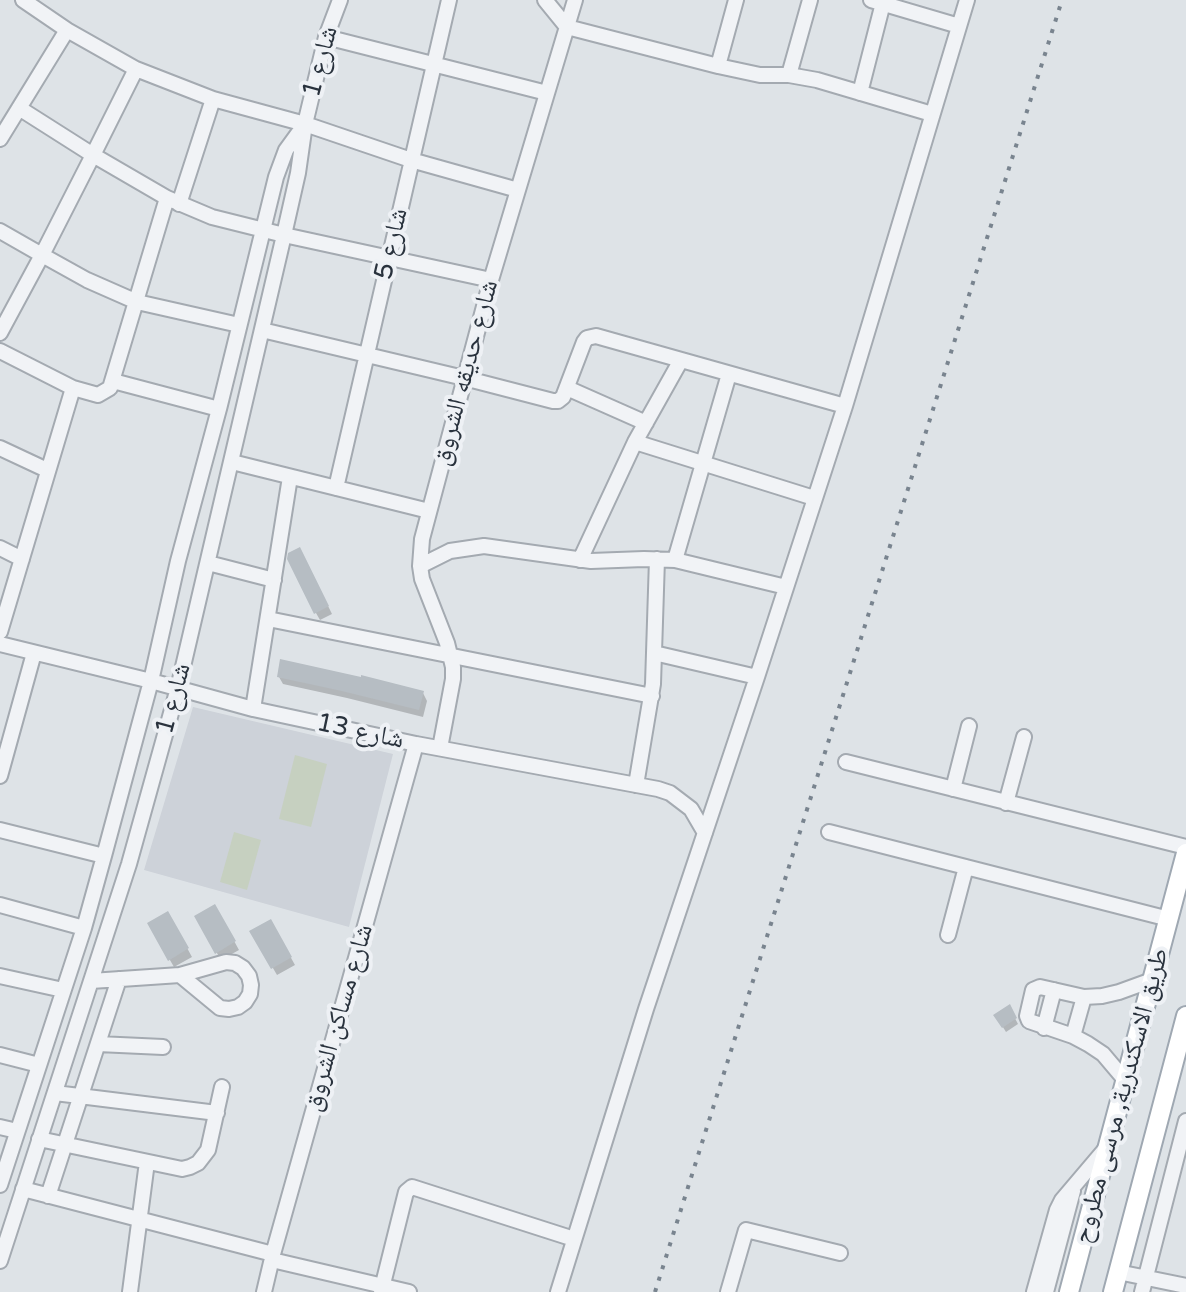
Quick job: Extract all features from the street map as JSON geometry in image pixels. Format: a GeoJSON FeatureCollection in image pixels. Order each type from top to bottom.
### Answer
{"type":"FeatureCollection","features":[{"type":"Feature","properties":{"kind":"main road","name":"طريق الاسكندرية, مرسى مطروح"},"geometry":{"type":"LineString","coordinates":[[1069,1292],[1169,919],[1181,895],[1186,850]]}},
{"type":"Feature","properties":{"kind":"main road","name":"طريق الاسكندرية, مرسى مطروح"},"geometry":{"type":"LineString","coordinates":[[1113,1292],[1186,1016]]}},
{"type":"Feature","properties":{"kind":"street"},"geometry":{"type":"LineString","coordinates":[[23,0],[67,30],[136,69],[213,99],[518,190]]}},
{"type":"Feature","properties":{"kind":"street","name":"شارع 1"},"geometry":{"type":"LineString","coordinates":[[0,1261],[129,864],[178,688],[298,173],[305,124],[326,37],[340,0]]}},
{"type":"Feature","properties":{"kind":"street","name":"شارع 5"},"geometry":{"type":"LineString","coordinates":[[336,488],[449,0]]}},
{"type":"Feature","properties":{"kind":"street"},"geometry":{"type":"LineString","coordinates":[[545,0],[567,27],[760,75],[789,75],[817,80],[932,114]]}},
{"type":"Feature","properties":{"kind":"street","name":"شارع حديقه الشروق"},"geometry":{"type":"LineString","coordinates":[[440,748],[453,679],[451,656],[422,579],[422,539],[491,280],[575,0]]}},
{"type":"Feature","properties":{"kind":"street"},"geometry":{"type":"LineString","coordinates":[[718,66],[736,0]]}},
{"type":"Feature","properties":{"kind":"street"},"geometry":{"type":"LineString","coordinates":[[789,75],[810,0]]}},
{"type":"Feature","properties":{"kind":"street"},"geometry":{"type":"LineString","coordinates":[[558,1292],[646,1009],[845,406],[967,0]]}},
{"type":"Feature","properties":{"kind":"street"},"geometry":{"type":"LineString","coordinates":[[860,93],[877,2],[959,26]]}},
{"type":"Feature","properties":{"kind":"street"},"geometry":{"type":"LineString","coordinates":[[0,139],[67,30]]}},
{"type":"Feature","properties":{"kind":"street"},"geometry":{"type":"LineString","coordinates":[[326,37],[547,93]]}},
{"type":"Feature","properties":{"kind":"street"},"geometry":{"type":"LineString","coordinates":[[0,333],[136,69]]}},
{"type":"Feature","properties":{"kind":"street"},"geometry":{"type":"LineString","coordinates":[[0,351],[73,388],[98,395],[110,388],[137,302],[213,99]]}},
{"type":"Feature","properties":{"kind":"street"},"geometry":{"type":"LineString","coordinates":[[19,108],[173,201],[212,217],[491,280]]}},
{"type":"Feature","properties":{"kind":"street","name":"شارع 1"},"geometry":{"type":"LineString","coordinates":[[0,1185],[84,928],[104,856],[151,681],[178,561],[276,177],[286,150],[305,124]]}},
{"type":"Feature","properties":{"kind":"street"},"geometry":{"type":"LineString","coordinates":[[0,231],[87,280],[137,302],[239,325]]}},
{"type":"Feature","properties":{"kind":"street"},"geometry":{"type":"LineString","coordinates":[[262,330],[553,401],[558,401],[567,388],[584,342],[592,336],[845,406]]}},
{"type":"Feature","properties":{"kind":"street"},"geometry":{"type":"LineString","coordinates":[[580,560],[635,442],[681,360]]}},
{"type":"Feature","properties":{"kind":"street"},"geometry":{"type":"LineString","coordinates":[[675,560],[729,374]]}},
{"type":"Feature","properties":{"kind":"street"},"geometry":{"type":"LineString","coordinates":[[113,381],[219,409]]}},
{"type":"Feature","properties":{"kind":"street"},"geometry":{"type":"LineString","coordinates":[[0,632],[73,388]]}},
{"type":"Feature","properties":{"kind":"street"},"geometry":{"type":"LineString","coordinates":[[567,388],[646,423]]}},
{"type":"Feature","properties":{"kind":"street"},"geometry":{"type":"LineString","coordinates":[[635,442],[814,498]]}},
{"type":"Feature","properties":{"kind":"street"},"geometry":{"type":"LineString","coordinates":[[0,448],[47,470]]}},
{"type":"Feature","properties":{"kind":"street"},"geometry":{"type":"LineString","coordinates":[[232,462],[429,511]]}},
{"type":"Feature","properties":{"kind":"street"},"geometry":{"type":"LineString","coordinates":[[253,709],[290,477]]}},
{"type":"Feature","properties":{"kind":"street"},"geometry":{"type":"LineString","coordinates":[[420,566],[450,551],[484,546],[580,560],[675,560],[786,587]]}},
{"type":"Feature","properties":{"kind":"street"},"geometry":{"type":"LineString","coordinates":[[0,548],[22,559]]}},
{"type":"Feature","properties":{"kind":"street"},"geometry":{"type":"LineString","coordinates":[[636,785],[652,696],[657,559]]}},
{"type":"Feature","properties":{"kind":"street"},"geometry":{"type":"LineString","coordinates":[[208,563],[274,580]]}},
{"type":"Feature","properties":{"kind":"street"},"geometry":{"type":"LineString","coordinates":[[268,619],[652,696]]}},
{"type":"Feature","properties":{"kind":"street","name":"شارع 13"},"geometry":{"type":"LineString","coordinates":[[0,644],[253,709],[416,744],[658,789],[682,800],[705,833]]}},
{"type":"Feature","properties":{"kind":"street"},"geometry":{"type":"LineString","coordinates":[[0,776],[34,653]]}},
{"type":"Feature","properties":{"kind":"street"},"geometry":{"type":"LineString","coordinates":[[654,653],[757,677]]}},
{"type":"Feature","properties":{"kind":"street"},"geometry":{"type":"LineString","coordinates":[[953,789],[969,726]]}},
{"type":"Feature","properties":{"kind":"street"},"geometry":{"type":"LineString","coordinates":[[1006,803],[1024,737]]}},
{"type":"Feature","properties":{"kind":"street","name":"شارع مساكن الشروق"},"geometry":{"type":"LineString","coordinates":[[264,1292],[416,744]]}},
{"type":"Feature","properties":{"kind":"street"},"geometry":{"type":"LineString","coordinates":[[846,762],[1186,850]]}},
{"type":"Feature","properties":{"kind":"street"},"geometry":{"type":"LineString","coordinates":[[0,830],[104,856]]}},
{"type":"Feature","properties":{"kind":"street"},"geometry":{"type":"LineString","coordinates":[[829,832],[1169,919]]}},
{"type":"Feature","properties":{"kind":"street"},"geometry":{"type":"LineString","coordinates":[[948,935],[966,867]]}},
{"type":"Feature","properties":{"kind":"street"},"geometry":{"type":"LineString","coordinates":[[0,905],[84,928]]}},
{"type":"Feature","properties":{"kind":"street"},"geometry":{"type":"LineString","coordinates":[[91,981],[180,975],[226,962],[243,968],[249,976],[250,994],[238,1007],[220,1008],[180,975]]}},
{"type":"Feature","properties":{"kind":"street"},"geometry":{"type":"LineString","coordinates":[[0,976],[63,990]]}},
{"type":"Feature","properties":{"kind":"street"},"geometry":{"type":"LineString","coordinates":[[48,1196],[119,979]]}},
{"type":"Feature","properties":{"kind":"street"},"geometry":{"type":"LineString","coordinates":[[1125,1080],[1103,1054],[1073,1036],[1044,1028],[1054,990],[1084,997],[1119,992],[1152,980]]}},
{"type":"Feature","properties":{"kind":"street"},"geometry":{"type":"LineString","coordinates":[[1073,1036],[1084,997]]}},
{"type":"Feature","properties":{"kind":"street"},"geometry":{"type":"LineString","coordinates":[[98,1044],[163,1047]]}},
{"type":"Feature","properties":{"kind":"street"},"geometry":{"type":"LineString","coordinates":[[0,1055],[39,1065]]}},
{"type":"Feature","properties":{"kind":"street"},"geometry":{"type":"LineString","coordinates":[[39,1139],[182,1169],[198,1163],[208,1150],[222,1087]]}},
{"type":"Feature","properties":{"kind":"street"},"geometry":{"type":"LineString","coordinates":[[55,1093],[217,1113]]}},
{"type":"Feature","properties":{"kind":"street"},"geometry":{"type":"LineString","coordinates":[[1142,1292],[1186,1121]]}},
{"type":"Feature","properties":{"kind":"street"},"geometry":{"type":"LineString","coordinates":[[0,1127],[17,1131]]}},
{"type":"Feature","properties":{"kind":"street"},"geometry":{"type":"LineString","coordinates":[[1034,1292],[1062,1200],[1108,1147]]}},
{"type":"Feature","properties":{"kind":"street"},"geometry":{"type":"LineString","coordinates":[[130,1292],[147,1162]]}},
{"type":"Feature","properties":{"kind":"street"},"geometry":{"type":"LineString","coordinates":[[1046,1292],[1075,1183]]}},
{"type":"Feature","properties":{"kind":"street"},"geometry":{"type":"LineString","coordinates":[[382,1289],[406,1192],[412,1187],[574,1239]]}},
{"type":"Feature","properties":{"kind":"street"},"geometry":{"type":"LineString","coordinates":[[23,1189],[140,1219],[382,1289],[409,1292]]}},
{"type":"Feature","properties":{"kind":"street"},"geometry":{"type":"LineString","coordinates":[[728,1292],[746,1230],[840,1253]]}},
{"type":"Feature","properties":{"kind":"street"},"geometry":{"type":"LineString","coordinates":[[1118,1272],[1186,1286]]}},
{"type":"Feature","properties":{"kind":"shaded area"},"geometry":{"type":"Polygon","coordinates":[[[193,707],[393,754],[349,927],[144,870],[193,707]]]}},
{"type":"Feature","properties":{"kind":"green space"},"geometry":{"type":"Polygon","coordinates":[[[295,755],[327,764],[311,827],[279,819],[295,755]]]}},
{"type":"Feature","properties":{"kind":"green space"},"geometry":{"type":"Polygon","coordinates":[[[234,832],[261,840],[247,890],[220,882],[234,832]]]}},
{"type":"Feature","properties":{"kind":"building"},"geometry":{"type":"Polygon","coordinates":[[[300,547],[329,606],[314,614],[287,559],[288,553],[300,547]]]}},
{"type":"Feature","properties":{"kind":"building"},"geometry":{"type":"Polygon","coordinates":[[[280,659],[424,691],[419,710],[277,677],[280,659]]]}},
{"type":"Feature","properties":{"kind":"building"},"geometry":{"type":"Polygon","coordinates":[[[215,904],[236,941],[215,954],[194,916],[215,904]]]}},
{"type":"Feature","properties":{"kind":"building"},"geometry":{"type":"Polygon","coordinates":[[[168,911],[189,948],[168,961],[147,923],[168,911]]]}},
{"type":"Feature","properties":{"kind":"building"},"geometry":{"type":"Polygon","coordinates":[[[271,919],[292,957],[271,969],[249,931],[271,919]]]}},
{"type":"Feature","properties":{"kind":"building"},"geometry":{"type":"Polygon","coordinates":[[[1010,1004],[1017,1018],[1002,1028],[993,1015],[1010,1004]]]}},
{"type":"Feature","properties":{"kind":"railway"},"geometry":{"type":"LineString","coordinates":[[655,1292],[1062,0]]}}]}
